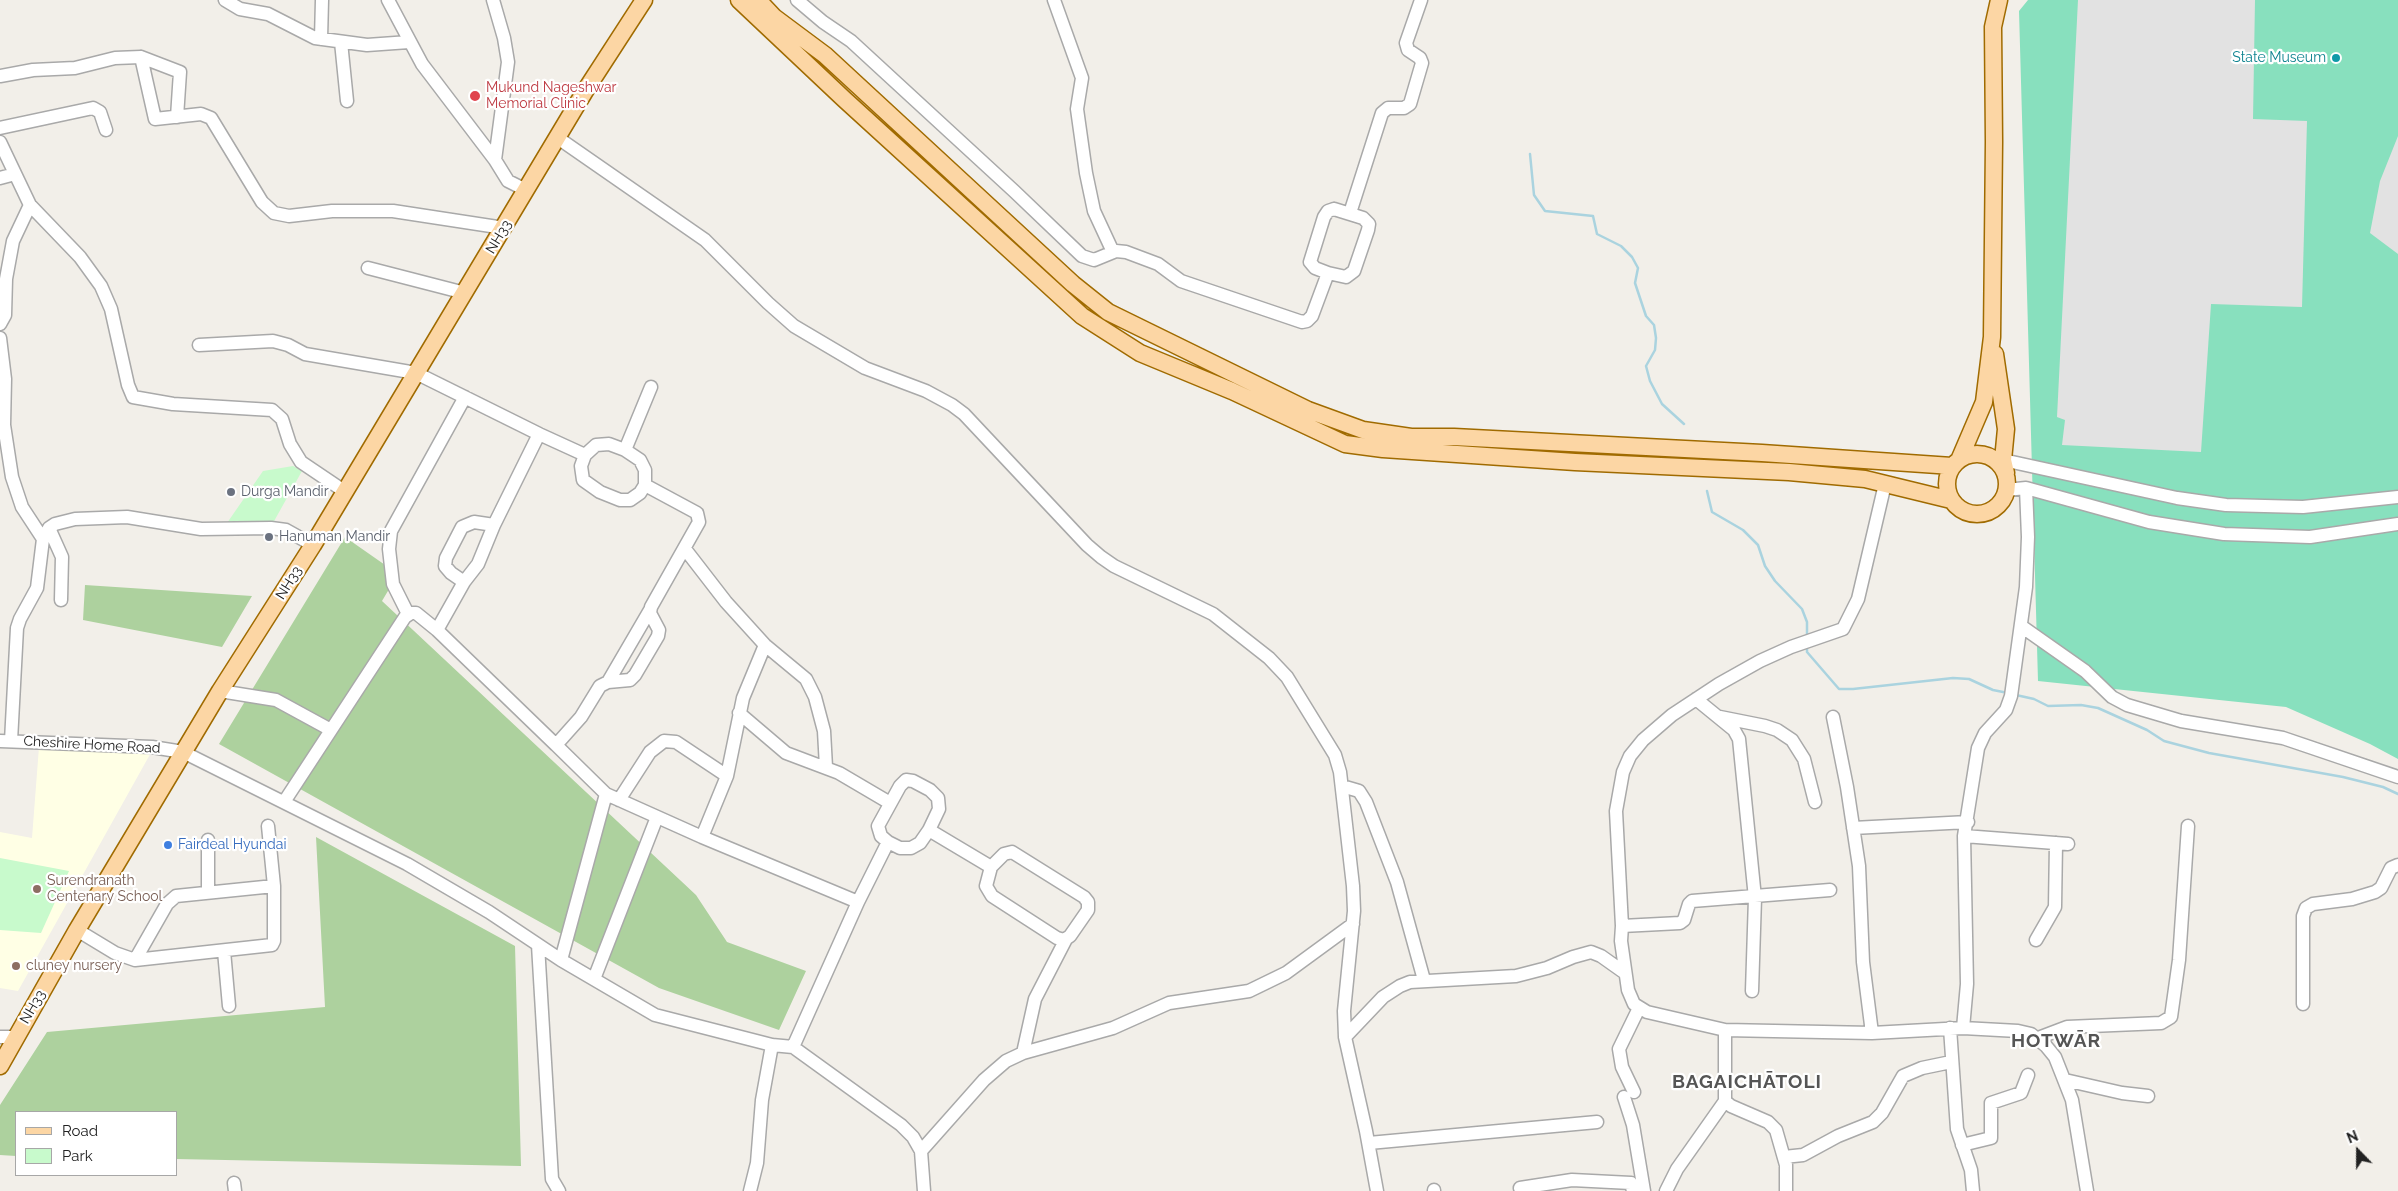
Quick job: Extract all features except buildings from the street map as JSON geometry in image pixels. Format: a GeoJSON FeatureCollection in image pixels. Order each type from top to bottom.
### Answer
{"type":"FeatureCollection","features":[{"type":"Feature","properties":{"kind":"main road","name":"NH33"},"geometry":{"type":"LineString","coordinates":[[0,1066],[8,1037],[77,930],[220,691],[312,545],[465,294],[605,59],[644,0]]}},
{"type":"Feature","properties":{"kind":"main road"},"geometry":{"type":"LineString","coordinates":[[739,0],[844,99],[1082,316],[1140,353],[1232,391],[1346,444],[1383,449],[1575,462],[1789,472],[1865,479],[1951,500]]}},
{"type":"Feature","properties":{"kind":"main road"},"geometry":{"type":"LineString","coordinates":[[758,0],[774,17],[825,55],[1073,284],[1108,312],[1308,410],[1363,430],[1411,437],[1454,437],[1956,462],[1974,453],[1989,456],[2001,465],[2006,484]]}},
{"type":"Feature","properties":{"kind":"main road"},"geometry":{"type":"LineString","coordinates":[[1992,337],[2006,429],[2003,460],[2006,484],[2002,501],[1993,509],[1982,513],[1970,513],[1959,508],[1951,500],[1946,489],[1947,477],[1984,402],[1992,337],[1993,27],[1999,0]]}},
{"type":"Feature","properties":{"kind":"street"},"geometry":{"type":"LineString","coordinates":[[225,0],[240,9],[268,14],[306,35],[321,39],[387,45],[409,42]]}},
{"type":"Feature","properties":{"kind":"street"},"geometry":{"type":"LineString","coordinates":[[321,39],[322,0]]}},
{"type":"Feature","properties":{"kind":"street"},"geometry":{"type":"LineString","coordinates":[[388,0],[409,42],[427,72],[495,160],[508,182],[526,190]]}},
{"type":"Feature","properties":{"kind":"street"},"geometry":{"type":"LineString","coordinates":[[493,0],[504,38],[508,62],[495,160]]}},
{"type":"Feature","properties":{"kind":"street"},"geometry":{"type":"LineString","coordinates":[[797,0],[823,22],[851,41],[1082,256],[1094,260],[1113,252],[1126,252],[1158,264],[1181,281],[1302,322],[1308,321],[1312,316],[1328,273]]}},
{"type":"Feature","properties":{"kind":"street"},"geometry":{"type":"LineString","coordinates":[[1054,0],[1082,78],[1077,109],[1086,173],[1094,211],[1113,252]]}},
{"type":"Feature","properties":{"kind":"street"},"geometry":{"type":"LineString","coordinates":[[1350,213],[1382,113],[1388,108],[1404,108],[1410,104],[1422,63],[1420,58],[1408,50],[1406,42],[1421,0]]}},
{"type":"Feature","properties":{"kind":"street"},"geometry":{"type":"LineString","coordinates":[[341,42],[347,101]]}},
{"type":"Feature","properties":{"kind":"street"},"geometry":{"type":"LineString","coordinates":[[0,76],[33,70],[75,68],[115,58],[141,57],[180,72],[177,117]]}},
{"type":"Feature","properties":{"kind":"street"},"geometry":{"type":"LineString","coordinates":[[141,57],[155,119],[201,114],[211,118],[256,194],[274,213],[289,216],[332,211],[393,212],[504,228]]}},
{"type":"Feature","properties":{"kind":"street"},"geometry":{"type":"LineString","coordinates":[[0,128],[93,108],[100,112],[106,130]]}},
{"type":"Feature","properties":{"kind":"street"},"geometry":{"type":"LineString","coordinates":[[558,138],[705,240],[768,303],[794,326],[866,368],[926,391],[952,405],[964,414],[1087,545],[1114,566],[1213,614],[1269,658],[1287,678],[1335,755],[1342,786],[1353,886],[1353,924],[1344,1011],[1344,1037],[1369,1143],[1377,1191]]}},
{"type":"Feature","properties":{"kind":"street"},"geometry":{"type":"LineString","coordinates":[[0,142],[30,205],[80,256],[101,286],[111,309],[128,385],[133,397],[173,404],[272,410],[282,419],[290,444],[301,462],[344,491]]}},
{"type":"Feature","properties":{"kind":"street"},"geometry":{"type":"LineString","coordinates":[[0,178],[15,174]]}},
{"type":"Feature","properties":{"kind":"street"},"geometry":{"type":"LineString","coordinates":[[0,324],[5,315],[6,279],[11,247],[30,205]]}},
{"type":"Feature","properties":{"kind":"street"},"geometry":{"type":"LineString","coordinates":[[1334,209],[1350,213],[1365,219],[1369,226],[1354,271],[1346,277],[1315,268],[1310,262],[1324,217],[1328,211],[1334,209]]}},
{"type":"Feature","properties":{"kind":"street"},"geometry":{"type":"LineString","coordinates":[[368,268],[465,294]]}},
{"type":"Feature","properties":{"kind":"street"},"geometry":{"type":"LineString","coordinates":[[0,338],[5,373],[6,477],[22,506],[46,534],[62,557],[61,600]]}},
{"type":"Feature","properties":{"kind":"street"},"geometry":{"type":"LineString","coordinates":[[199,345],[273,340],[305,354],[416,373],[585,455]]}},
{"type":"Feature","properties":{"kind":"street"},"geometry":{"type":"LineString","coordinates":[[625,450],[652,387]]}},
{"type":"Feature","properties":{"kind":"street"},"geometry":{"type":"LineString","coordinates":[[408,614],[393,584],[389,549],[391,531],[465,397]]}},
{"type":"Feature","properties":{"kind":"street"},"geometry":{"type":"LineString","coordinates":[[437,630],[464,582],[484,553],[494,525],[539,434]]}},
{"type":"Feature","properties":{"kind":"street"},"geometry":{"type":"LineString","coordinates":[[609,444],[625,450],[640,460],[645,470],[645,485],[640,493],[630,500],[620,500],[600,492],[583,480],[581,466],[585,455],[596,445],[609,444]]}},
{"type":"Feature","properties":{"kind":"street"},"geometry":{"type":"LineString","coordinates":[[2003,460],[2177,498],[2226,505],[2303,507],[2398,497]]}},
{"type":"Feature","properties":{"kind":"street"},"geometry":{"type":"LineString","coordinates":[[1885,484],[1858,599],[1843,629],[1818,636],[1760,661],[1696,699],[1672,715],[1643,740],[1630,756],[1623,772],[1616,811],[1622,926],[1621,941],[1625,973],[1631,998],[1639,1008],[1647,1012],[1724,1030],[1872,1033],[1963,1028],[2018,1031],[2038,1038],[2054,1057],[2072,1100],[2087,1191]]}},
{"type":"Feature","properties":{"kind":"street"},"geometry":{"type":"LineString","coordinates":[[2006,484],[2149,522],[2224,534],[2310,536],[2398,524]]}},
{"type":"Feature","properties":{"kind":"street"},"geometry":{"type":"LineString","coordinates":[[608,682],[699,522],[697,513],[645,485]]}},
{"type":"Feature","properties":{"kind":"street"},"geometry":{"type":"LineString","coordinates":[[1963,1028],[1968,984],[1964,836],[1968,822],[1978,748],[1984,733],[2006,710],[2012,692],[2026,587],[2028,537],[2026,488]]}},
{"type":"Feature","properties":{"kind":"street"},"geometry":{"type":"LineString","coordinates":[[5,741],[17,628],[37,588],[46,534],[55,524],[75,519],[127,517],[201,528],[286,530],[312,545]]}},
{"type":"Feature","properties":{"kind":"street"},"geometry":{"type":"LineString","coordinates":[[464,582],[451,573],[446,566],[446,558],[453,542],[462,527],[469,522],[494,525]]}},
{"type":"Feature","properties":{"kind":"street"},"geometry":{"type":"LineString","coordinates":[[685,549],[726,602],[765,645],[803,675],[810,685],[824,731],[826,767]]}},
{"type":"Feature","properties":{"kind":"street"},"geometry":{"type":"LineString","coordinates":[[556,745],[580,717],[600,686],[608,682],[627,681],[633,678],[655,642],[659,630],[651,616],[650,610]]}},
{"type":"Feature","properties":{"kind":"street"},"geometry":{"type":"LineString","coordinates":[[284,802],[408,614],[416,613],[437,630],[606,794],[702,837],[858,902]]}},
{"type":"Feature","properties":{"kind":"street"},"geometry":{"type":"LineString","coordinates":[[2021,626],[2086,671],[2112,697],[2128,705],[2180,721],[2283,738],[2398,777]]}},
{"type":"Feature","properties":{"kind":"street"},"geometry":{"type":"LineString","coordinates":[[702,837],[727,776],[743,698],[765,645]]}},
{"type":"Feature","properties":{"kind":"street"},"geometry":{"type":"LineString","coordinates":[[220,691],[276,700],[331,730]]}},
{"type":"Feature","properties":{"kind":"street"},"geometry":{"type":"LineString","coordinates":[[1696,699],[1734,730],[1739,739],[1755,898],[1752,991]]}},
{"type":"Feature","properties":{"kind":"street"},"geometry":{"type":"LineString","coordinates":[[739,714],[786,753],[826,767],[890,803]]}},
{"type":"Feature","properties":{"kind":"street"},"geometry":{"type":"LineString","coordinates":[[1717,716],[1765,726],[1777,730],[1792,740],[1804,759],[1814,802]]}},
{"type":"Feature","properties":{"kind":"street"},"geometry":{"type":"LineString","coordinates":[[1833,718],[1859,866],[1863,962],[1872,1033]]}},
{"type":"Feature","properties":{"kind":"street","name":"Cheshire Home Road"},"geometry":{"type":"LineString","coordinates":[[5,741],[152,747],[183,752],[407,864],[489,912],[561,960],[655,1015],[772,1045],[793,1047]]}},
{"type":"Feature","properties":{"kind":"street"},"geometry":{"type":"LineString","coordinates":[[619,800],[650,752],[664,741],[676,742],[727,776]]}},
{"type":"Feature","properties":{"kind":"street"},"geometry":{"type":"LineString","coordinates":[[906,780],[913,781],[930,790],[938,798],[940,806],[929,830],[920,843],[911,848],[900,848],[881,836],[878,826],[900,786],[906,780]]}},
{"type":"Feature","properties":{"kind":"street"},"geometry":{"type":"LineString","coordinates":[[1342,786],[1358,792],[1366,802],[1397,882],[1424,980]]}},
{"type":"Feature","properties":{"kind":"street"},"geometry":{"type":"LineString","coordinates":[[561,960],[606,794]]}},
{"type":"Feature","properties":{"kind":"street"},"geometry":{"type":"LineString","coordinates":[[594,979],[656,817]]}},
{"type":"Feature","properties":{"kind":"street"},"geometry":{"type":"LineString","coordinates":[[1853,828],[1968,822]]}},
{"type":"Feature","properties":{"kind":"street"},"geometry":{"type":"LineString","coordinates":[[77,930],[115,953],[135,960],[266,947],[273,943],[274,886],[268,826]]}},
{"type":"Feature","properties":{"kind":"street"},"geometry":{"type":"LineString","coordinates":[[2038,1038],[2067,1027],[2161,1023],[2171,1017],[2179,960],[2188,826]]}},
{"type":"Feature","properties":{"kind":"street"},"geometry":{"type":"LineString","coordinates":[[929,830],[991,867]]}},
{"type":"Feature","properties":{"kind":"street"},"geometry":{"type":"LineString","coordinates":[[1964,836],[2062,844],[2055,907],[2036,940]]}},
{"type":"Feature","properties":{"kind":"street"},"geometry":{"type":"LineString","coordinates":[[208,840],[208,892]]}},
{"type":"Feature","properties":{"kind":"street"},"geometry":{"type":"LineString","coordinates":[[888,842],[858,902],[793,1047],[901,1125],[913,1137],[921,1151],[924,1191]]}},
{"type":"Feature","properties":{"kind":"street"},"geometry":{"type":"LineString","coordinates":[[1023,1053],[1035,999],[1066,939],[1075,930],[1088,910],[1088,902],[1084,897],[1012,852],[1004,854],[991,867],[986,886],[992,896],[1051,936],[1066,939]]}},
{"type":"Feature","properties":{"kind":"street"},"geometry":{"type":"LineString","coordinates":[[2303,1004],[2303,916],[2306,908],[2313,904],[2352,898],[2375,892],[2381,888],[2392,868],[2398,865]]}},
{"type":"Feature","properties":{"kind":"street"},"geometry":{"type":"LineString","coordinates":[[135,960],[172,899],[182,894],[274,886]]}},
{"type":"Feature","properties":{"kind":"street"},"geometry":{"type":"LineString","coordinates":[[1622,926],[1676,924],[1684,920],[1689,904],[1692,901],[1755,898],[1830,890]]}},
{"type":"Feature","properties":{"kind":"street"},"geometry":{"type":"LineString","coordinates":[[921,1151],[992,1072],[1006,1061],[1023,1053],[1113,1028],[1169,1004],[1249,991],[1286,973],[1353,924]]}},
{"type":"Feature","properties":{"kind":"street"},"geometry":{"type":"LineString","coordinates":[[538,945],[552,1179],[559,1191]]}},
{"type":"Feature","properties":{"kind":"street"},"geometry":{"type":"LineString","coordinates":[[224,951],[229,1006]]}},
{"type":"Feature","properties":{"kind":"street"},"geometry":{"type":"LineString","coordinates":[[1344,1037],[1391,991],[1410,982],[1516,976],[1547,968],[1573,956],[1591,952],[1601,956],[1625,973]]}},
{"type":"Feature","properties":{"kind":"street"},"geometry":{"type":"LineString","coordinates":[[1639,1008],[1619,1049],[1629,1095],[1632,1125],[1644,1191]]}},
{"type":"Feature","properties":{"kind":"street"},"geometry":{"type":"LineString","coordinates":[[1950,1028],[1957,1129],[1971,1170],[1973,1191]]}},
{"type":"Feature","properties":{"kind":"street"},"geometry":{"type":"LineString","coordinates":[[1666,1191],[1677,1169],[1725,1100],[1724,1030]]}},
{"type":"Feature","properties":{"kind":"street"},"geometry":{"type":"LineString","coordinates":[[750,1191],[757,1163],[762,1100],[772,1045]]}},
{"type":"Feature","properties":{"kind":"street"},"geometry":{"type":"LineString","coordinates":[[1784,1157],[1803,1154],[1838,1136],[1873,1122],[1882,1113],[1904,1076],[1914,1070],[1951,1062]]}},
{"type":"Feature","properties":{"kind":"street"},"geometry":{"type":"LineString","coordinates":[[1962,1145],[1991,1138],[1991,1103],[2021,1093],[2028,1075]]}},
{"type":"Feature","properties":{"kind":"street"},"geometry":{"type":"LineString","coordinates":[[2065,1080],[2122,1093],[2148,1096]]}},
{"type":"Feature","properties":{"kind":"street"},"geometry":{"type":"LineString","coordinates":[[1725,1100],[1732,1106],[1772,1125],[1778,1134],[1784,1157],[1786,1191]]}},
{"type":"Feature","properties":{"kind":"street"},"geometry":{"type":"LineString","coordinates":[[1369,1143],[1597,1122]]}},
{"type":"Feature","properties":{"kind":"street"},"geometry":{"type":"LineString","coordinates":[[1520,1188],[1572,1180],[1631,1183],[1633,1191]]}},
{"type":"Feature","properties":{"kind":"shaded area"},"geometry":{"type":"Polygon","coordinates":[[[2078,0],[2255,0],[2253,119],[2307,121],[2302,307],[2211,304],[2201,452],[2062,445],[2065,420],[2057,417],[2078,0]]]}},
{"type":"Feature","properties":{"kind":"shaded area"},"geometry":{"type":"Polygon","coordinates":[[[2398,136],[2398,254],[2370,233],[2380,181],[2398,136]]]}},
{"type":"Feature","properties":{"kind":"shaded area","name":"Surendranath Centenary School"},"geometry":{"type":"Polygon","coordinates":[[[39,747],[153,749],[18,991],[0,988],[0,832],[32,838],[39,747]]]}},
{"type":"Feature","properties":{"kind":"green space"},"geometry":{"type":"Polygon","coordinates":[[[2028,0],[2398,0],[2398,759],[2370,744],[2286,707],[2038,681],[2019,11],[2028,0]]]}},
{"type":"Feature","properties":{"kind":"green space"},"geometry":{"type":"Polygon","coordinates":[[[293,466],[302,471],[273,523],[227,523],[263,471],[293,466]]]}},
{"type":"Feature","properties":{"kind":"green space"},"geometry":{"type":"Polygon","coordinates":[[[345,537],[398,574],[382,601],[696,895],[727,942],[806,971],[779,1030],[659,988],[219,744],[345,537]]]}},
{"type":"Feature","properties":{"kind":"green space"},"geometry":{"type":"Polygon","coordinates":[[[85,585],[252,596],[222,647],[83,620],[85,585]]]}},
{"type":"Feature","properties":{"kind":"green space"},"geometry":{"type":"Polygon","coordinates":[[[316,837],[515,946],[521,1166],[178,1159],[178,1111],[15,1111],[15,1156],[0,1155],[0,1105],[47,1032],[325,1007],[316,837]]]}},
{"type":"Feature","properties":{"kind":"green space"},"geometry":{"type":"Polygon","coordinates":[[[0,858],[69,871],[41,933],[0,930],[0,858]]]}},
{"type":"Feature","properties":{"kind":"waterway"},"geometry":{"type":"LineString","coordinates":[[1530,154],[1534,195],[1545,211],[1593,216],[1597,234],[1621,246],[1632,257],[1638,268],[1635,283],[1646,316],[1654,325],[1656,338],[1655,350],[1646,366],[1650,381],[1662,404],[1684,424]]}},
{"type":"Feature","properties":{"kind":"waterway"},"geometry":{"type":"LineString","coordinates":[[1707,491],[1712,512],[1743,530],[1758,545],[1765,566],[1775,581],[1802,609],[1807,622],[1807,636]]}},
{"type":"Feature","properties":{"kind":"waterway"},"geometry":{"type":"LineString","coordinates":[[1807,646],[1807,652],[1839,689],[1953,678],[1969,679],[1993,690],[2008,693]]}},
{"type":"Feature","properties":{"kind":"waterway"},"geometry":{"type":"LineString","coordinates":[[2016,695],[2034,699],[2048,706],[2081,705],[2098,708],[2147,730],[2164,741],[2209,753],[2343,777],[2383,787],[2398,794]]}},
{"type":"Feature","properties":{"kind":"place","name":"State Museum"},"geometry":{"type":"Point","coordinates":[2336,58]}},
{"type":"Feature","properties":{"kind":"place","name":"Mukund Nageshwar Memorial Clinic"},"geometry":{"type":"Point","coordinates":[475,96]}},
{"type":"Feature","properties":{"kind":"place","name":"Durga Mandir"},"geometry":{"type":"Point","coordinates":[231,492]}},
{"type":"Feature","properties":{"kind":"place","name":"Hanuman Mandir"},"geometry":{"type":"Point","coordinates":[269,537]}},
{"type":"Feature","properties":{"kind":"place","name":"Fairdeal Hyundai"},"geometry":{"type":"Point","coordinates":[168,845]}},
{"type":"Feature","properties":{"kind":"place","name":"Surendranath Centenary School"},"geometry":{"type":"Point","coordinates":[37,889]}},
{"type":"Feature","properties":{"kind":"place","name":"cluney nursery"},"geometry":{"type":"Point","coordinates":[16,966]}},
{"type":"Feature","properties":{"kind":"district","name":"HOTWĀR"},"geometry":{"type":"Point","coordinates":[2056,1041]}},
{"type":"Feature","properties":{"kind":"district","name":"BAGAICHĀTOLI"},"geometry":{"type":"Point","coordinates":[1747,1082]}}]}
